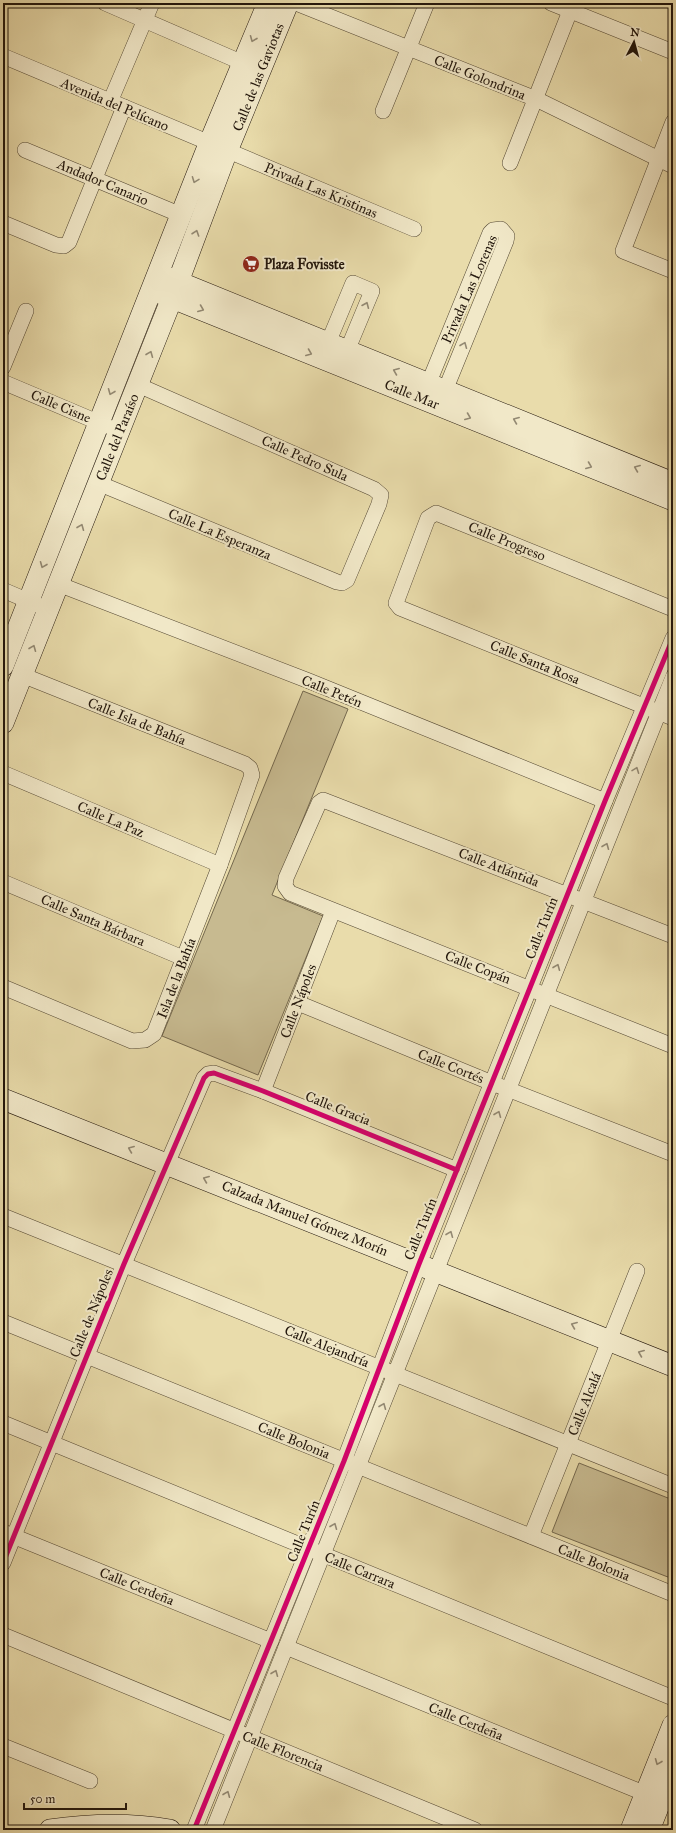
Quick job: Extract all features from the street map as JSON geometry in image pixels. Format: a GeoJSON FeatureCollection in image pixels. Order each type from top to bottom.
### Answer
{"type":"FeatureCollection","features":[{"type":"Feature","properties":{"kind":"street"},"geometry":{"type":"LineString","coordinates":[[105,3],[243,63]]}},
{"type":"Feature","properties":{"kind":"street"},"geometry":{"type":"LineString","coordinates":[[3,223],[56,245],[64,246],[69,242],[95,178],[144,20],[152,3]]}},
{"type":"Feature","properties":{"kind":"street","name":"Calle de las Gaviotas"},"geometry":{"type":"LineString","coordinates":[[218,147],[243,63],[268,3]]}},
{"type":"Feature","properties":{"kind":"street","name":"Calle de las Gaviotas"},"geometry":{"type":"LineString","coordinates":[[218,147],[288,3]]}},
{"type":"Feature","properties":{"kind":"street","name":"Calle Golondrina"},"geometry":{"type":"LineString","coordinates":[[296,3],[536,99],[673,166]]}},
{"type":"Feature","properties":{"kind":"street"},"geometry":{"type":"LineString","coordinates":[[383,111],[426,3]]}},
{"type":"Feature","properties":{"kind":"street"},"geometry":{"type":"LineString","coordinates":[[551,3],[673,52]]}},
{"type":"Feature","properties":{"kind":"street"},"geometry":{"type":"LineString","coordinates":[[510,163],[570,11]]}},
{"type":"Feature","properties":{"kind":"street","name":"Avenida del Pelícano"},"geometry":{"type":"LineString","coordinates":[[3,56],[218,147]]}},
{"type":"Feature","properties":{"kind":"street"},"geometry":{"type":"LineString","coordinates":[[673,122],[623,251],[673,271]]}},
{"type":"Feature","properties":{"kind":"street","name":"Calle del Paraíso"},"geometry":{"type":"LineString","coordinates":[[3,666],[181,215],[218,147]]}},
{"type":"Feature","properties":{"kind":"street","name":"Calle del Paraíso"},"geometry":{"type":"LineString","coordinates":[[3,723],[176,290],[218,147]]}},
{"type":"Feature","properties":{"kind":"street","name":"Privada Las Kristinas"},"geometry":{"type":"LineString","coordinates":[[218,147],[414,229]]}},
{"type":"Feature","properties":{"kind":"street","name":"Andador Canario"},"geometry":{"type":"LineString","coordinates":[[25,150],[181,215]]}},
{"type":"Feature","properties":{"kind":"street","name":"Privada Las Lorenas"},"geometry":{"type":"LineString","coordinates":[[501,229],[507,236],[506,241],[434,395],[490,233],[493,230],[501,229]]}},
{"type":"Feature","properties":{"kind":"street","name":"Calle Mar"},"geometry":{"type":"LineString","coordinates":[[155,281],[434,395],[673,500]]}},
{"type":"Feature","properties":{"kind":"street"},"geometry":{"type":"LineString","coordinates":[[328,343],[353,283],[372,291],[347,351]]}},
{"type":"Feature","properties":{"kind":"street","name":"Calle Mar"},"geometry":{"type":"LineString","coordinates":[[176,290],[328,343],[434,395],[673,483]]}},
{"type":"Feature","properties":{"kind":"street"},"geometry":{"type":"LineString","coordinates":[[3,367],[26,311]]}},
{"type":"Feature","properties":{"kind":"street","name":"Calle Cisne"},"geometry":{"type":"LineString","coordinates":[[3,382],[119,431]]}},
{"type":"Feature","properties":{"kind":"street","name":"Calle Pedro Sula"},"geometry":{"type":"LineString","coordinates":[[138,385],[378,491],[381,495],[379,504],[346,580],[342,583]]}},
{"type":"Feature","properties":{"kind":"street","name":"Calle La Esperanza"},"geometry":{"type":"LineString","coordinates":[[98,483],[342,583]]}},
{"type":"Feature","properties":{"kind":"street","name":"Calle Progreso"},"geometry":{"type":"LineString","coordinates":[[398,605],[396,603],[428,518],[436,513],[673,609]]}},
{"type":"Feature","properties":{"kind":"street","name":"Calle Petén"},"geometry":{"type":"LineString","coordinates":[[58,584],[309,681],[605,801]]}},
{"type":"Feature","properties":{"kind":"street"},"geometry":{"type":"LineString","coordinates":[[3,590],[48,609]]}},
{"type":"Feature","properties":{"kind":"street","name":"Calle Santa Rosa"},"geometry":{"type":"LineString","coordinates":[[398,605],[673,718]]}},
{"type":"Feature","properties":{"kind":"street","name":"Calle Turín"},"geometry":{"type":"LineString","coordinates":[[213,1830],[323,1554],[379,1368],[508,1089],[584,901],[652,709],[673,638]]}},
{"type":"Feature","properties":{"kind":"street","name":"Calle Isla de Bahía"},"geometry":{"type":"LineString","coordinates":[[22,675],[245,764],[250,768]]}},
{"type":"Feature","properties":{"kind":"street","name":"Calle Turín"},"geometry":{"type":"LineString","coordinates":[[194,1830],[309,1548],[396,1374],[457,1170],[605,801],[652,709],[673,677]]}},
{"type":"Feature","properties":{"kind":"street","name":"Isla de la Bahía"},"geometry":{"type":"LineString","coordinates":[[3,987],[132,1041],[145,1040],[154,1034],[220,865],[252,775],[250,768]]}},
{"type":"Feature","properties":{"kind":"street","name":"Calle La Paz"},"geometry":{"type":"LineString","coordinates":[[3,773],[220,865]]}},
{"type":"Feature","properties":{"kind":"street","name":"Calle Atlántida"},"geometry":{"type":"LineString","coordinates":[[285,886],[286,878],[319,803],[323,800],[673,936]]}},
{"type":"Feature","properties":{"kind":"street","name":"Calle Santa Bárbara"},"geometry":{"type":"LineString","coordinates":[[3,882],[183,958]]}},
{"type":"Feature","properties":{"kind":"street","name":"Calle Copán"},"geometry":{"type":"LineString","coordinates":[[285,886],[290,893],[333,911],[546,994],[673,1046]]}},
{"type":"Feature","properties":{"kind":"street","name":"Calle Nápoles"},"geometry":{"type":"LineString","coordinates":[[263,1091],[333,911]]}},
{"type":"Feature","properties":{"kind":"street","name":"Calle Cortés"},"geometry":{"type":"LineString","coordinates":[[298,1003],[492,1083],[673,1154]]}},
{"type":"Feature","properties":{"kind":"street","name":"Calle Gracia"},"geometry":{"type":"LineString","coordinates":[[208,1074],[214,1073],[263,1091],[457,1170]]}},
{"type":"Feature","properties":{"kind":"street","name":"Calle de Nápoles"},"geometry":{"type":"LineString","coordinates":[[3,1563],[8,1534],[52,1443],[124,1264],[204,1078],[208,1074]]}},
{"type":"Feature","properties":{"kind":"street","name":"Calzada Manuel Gómez Morín"},"geometry":{"type":"LineString","coordinates":[[3,1099],[673,1366]]}},
{"type":"Feature","properties":{"kind":"street","name":"Calle Alejandría"},"geometry":{"type":"LineString","coordinates":[[3,1216],[673,1486]]}},
{"type":"Feature","properties":{"kind":"street","name":"Calle Alcalá"},"geometry":{"type":"LineString","coordinates":[[531,1536],[638,1271]]}},
{"type":"Feature","properties":{"kind":"street","name":"Calle Bolonia"},"geometry":{"type":"LineString","coordinates":[[3,1322],[673,1594]]}},
{"type":"Feature","properties":{"kind":"street","name":"Calle Carrara"},"geometry":{"type":"LineString","coordinates":[[3,1424],[673,1698]]}},
{"type":"Feature","properties":{"kind":"street","name":"Calle Cerdeña"},"geometry":{"type":"LineString","coordinates":[[8,1534],[271,1641]]}},
{"type":"Feature","properties":{"kind":"street","name":"Calle Florencia"},"geometry":{"type":"LineString","coordinates":[[3,1635],[475,1830]]}},
{"type":"Feature","properties":{"kind":"street","name":"Calle Cerdeña"},"geometry":{"type":"LineString","coordinates":[[286,1647],[660,1800]]}},
{"type":"Feature","properties":{"kind":"street"},"geometry":{"type":"LineString","coordinates":[[631,1830],[660,1800],[673,1725]]}},
{"type":"Feature","properties":{"kind":"street"},"geometry":{"type":"LineString","coordinates":[[3,1746],[90,1781]]}},
{"type":"Feature","properties":{"kind":"street"},"geometry":{"type":"LineString","coordinates":[[649,1830],[673,1770]]}},
{"type":"Feature","properties":{"kind":"street"},"geometry":{"type":"LineString","coordinates":[[50,1830],[74,1826],[109,1824],[169,1830]]}},
{"type":"Feature","properties":{"kind":"shaded area"},"geometry":{"type":"Polygon","coordinates":[[[303,691],[348,709],[272,895],[323,916],[258,1075],[162,1036],[303,691]]]}},
{"type":"Feature","properties":{"kind":"shaded area"},"geometry":{"type":"Polygon","coordinates":[[[579,1463],[673,1500],[673,1579],[552,1532],[579,1463]]]}},
{"type":"Feature","properties":{"kind":"cycle path"},"geometry":{"type":"LineString","coordinates":[[194,1830],[344,1461],[419,1264],[605,801],[673,638]]}},
{"type":"Feature","properties":{"kind":"cycle path"},"geometry":{"type":"LineString","coordinates":[[3,1563],[124,1264],[204,1078],[208,1074],[214,1073],[263,1091],[457,1170]]}},
{"type":"Feature","properties":{"kind":"place","name":"Plaza Fovisste"},"geometry":{"type":"Point","coordinates":[251,264]}}]}
